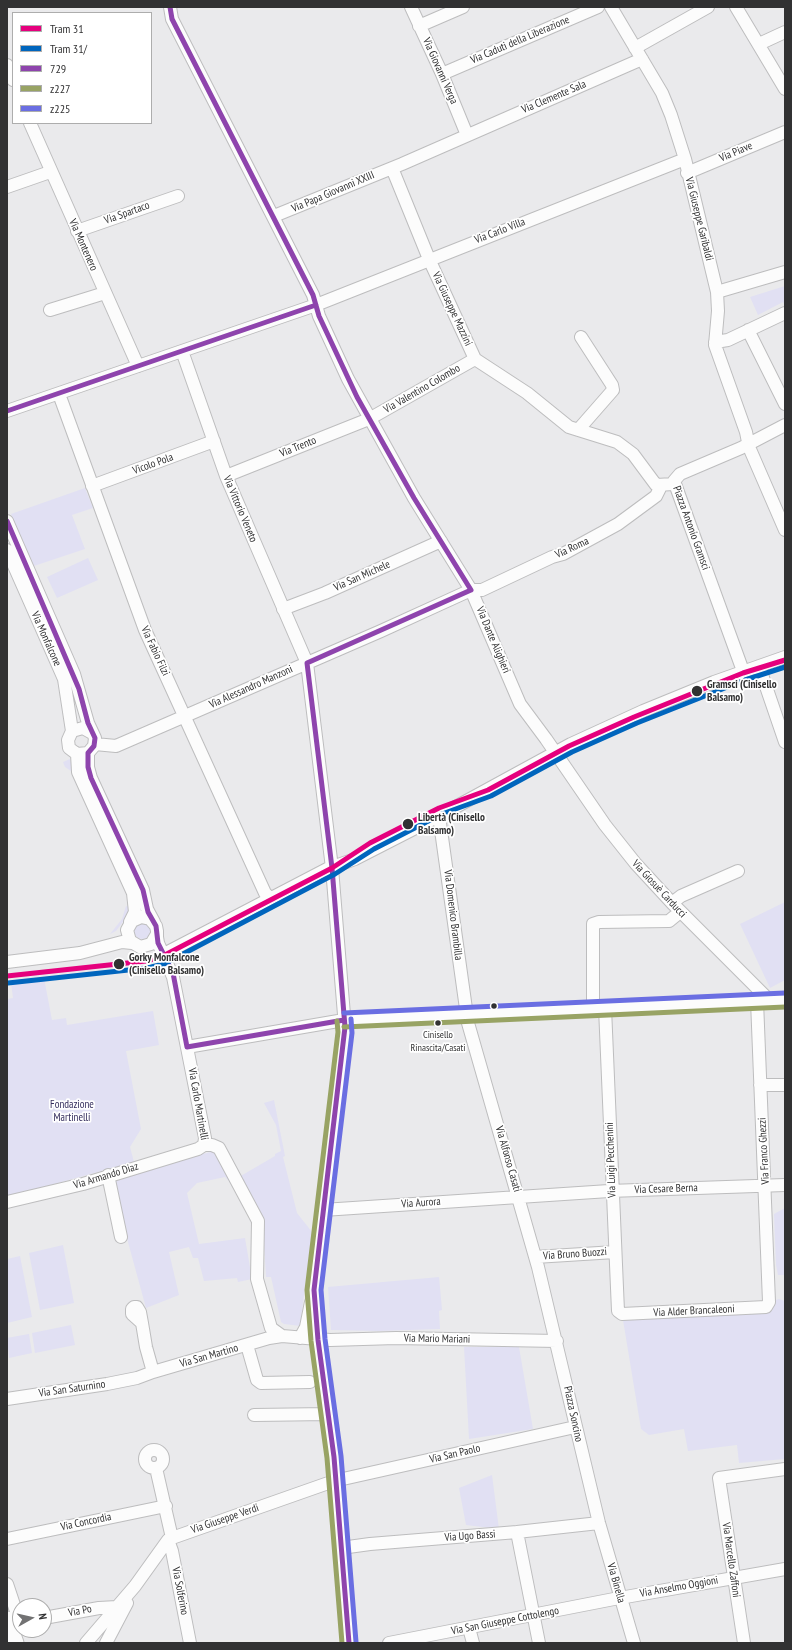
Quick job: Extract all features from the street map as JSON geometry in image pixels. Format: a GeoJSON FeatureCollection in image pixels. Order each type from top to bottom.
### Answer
{"type":"FeatureCollection","features":[{"type":"Feature","properties":{"kind":"highway"},"geometry":{"type":"LineString","coordinates":[[7,1620],[15,1643]]}},
{"type":"Feature","properties":{"kind":"street","name":"Via Dante Alighieri"},"geometry":{"type":"LineString","coordinates":[[170,7],[172,19],[274,216],[316,305],[339,361],[369,419],[471,590],[520,704],[555,752]]}},
{"type":"Feature","properties":{"kind":"street","name":"Via Dante Alighieri"},"geometry":{"type":"LineString","coordinates":[[176,7],[178,28]]}},
{"type":"Feature","properties":{"kind":"street","name":"Via Giovanni Verga"},"geometry":{"type":"LineString","coordinates":[[411,7],[442,74],[467,135]]}},
{"type":"Feature","properties":{"kind":"street"},"geometry":{"type":"LineString","coordinates":[[419,26],[463,7]]}},
{"type":"Feature","properties":{"kind":"street","name":"Via Caduti della Liberazione"},"geometry":{"type":"LineString","coordinates":[[442,74],[598,7]]}},
{"type":"Feature","properties":{"kind":"street","name":"Via Giuseppe Garibaldi"},"geometry":{"type":"LineString","coordinates":[[611,7],[662,93],[672,115],[717,292],[715,342],[720,362],[746,432],[748,444]]}},
{"type":"Feature","properties":{"kind":"street"},"geometry":{"type":"LineString","coordinates":[[635,48],[708,7]]}},
{"type":"Feature","properties":{"kind":"street"},"geometry":{"type":"LineString","coordinates":[[736,7],[785,89]]}},
{"type":"Feature","properties":{"kind":"street"},"geometry":{"type":"LineString","coordinates":[[759,44],[785,32]]}},
{"type":"Feature","properties":{"kind":"street","name":"Via Clemente Sala"},"geometry":{"type":"LineString","coordinates":[[467,135],[642,59]]}},
{"type":"Feature","properties":{"kind":"street"},"geometry":{"type":"LineString","coordinates":[[7,64],[12,77]]}},
{"type":"Feature","properties":{"kind":"street","name":"Via Montenero"},"geometry":{"type":"LineString","coordinates":[[30,124],[50,172],[138,366]]}},
{"type":"Feature","properties":{"kind":"street","name":"Via Piave"},"geometry":{"type":"LineString","coordinates":[[687,172],[785,132]]}},
{"type":"Feature","properties":{"kind":"street","name":"Via Papa Giovanni XXIII"},"geometry":{"type":"LineString","coordinates":[[274,216],[392,168],[467,135]]}},
{"type":"Feature","properties":{"kind":"street","name":"Via Carlo Villa"},"geometry":{"type":"LineString","coordinates":[[7,411],[316,305],[684,159]]}},
{"type":"Feature","properties":{"kind":"street"},"geometry":{"type":"LineString","coordinates":[[392,168],[429,259]]}},
{"type":"Feature","properties":{"kind":"street"},"geometry":{"type":"LineString","coordinates":[[7,186],[50,172]]}},
{"type":"Feature","properties":{"kind":"street","name":"Via Spartaco"},"geometry":{"type":"LineString","coordinates":[[77,231],[178,196]]}},
{"type":"Feature","properties":{"kind":"street","name":"Via Giuseppe Mazzini"},"geometry":{"type":"LineString","coordinates":[[429,259],[475,359]]}},
{"type":"Feature","properties":{"kind":"street"},"geometry":{"type":"LineString","coordinates":[[717,292],[785,272]]}},
{"type":"Feature","properties":{"kind":"street"},"geometry":{"type":"LineString","coordinates":[[50,310],[105,293]]}},
{"type":"Feature","properties":{"kind":"street"},"geometry":{"type":"LineString","coordinates":[[715,342],[724,342],[785,312]]}},
{"type":"Feature","properties":{"kind":"street"},"geometry":{"type":"LineString","coordinates":[[748,330],[785,404]]}},
{"type":"Feature","properties":{"kind":"street"},"geometry":{"type":"LineString","coordinates":[[578,430],[612,390],[612,385],[581,337]]}},
{"type":"Feature","properties":{"kind":"street","name":"Via Vittorio Veneto"},"geometry":{"type":"LineString","coordinates":[[182,351],[226,476],[307,663],[331,867],[345,1032],[314,1290]]}},
{"type":"Feature","properties":{"kind":"street"},"geometry":{"type":"LineString","coordinates":[[475,359],[527,393],[562,422],[578,430],[617,442],[633,454],[652,482],[661,486],[674,484]]}},
{"type":"Feature","properties":{"kind":"street","name":"Via Valentino Colombo"},"geometry":{"type":"LineString","coordinates":[[369,419],[475,359]]}},
{"type":"Feature","properties":{"kind":"street","name":"Via Fabio Filzi"},"geometry":{"type":"LineString","coordinates":[[59,394],[145,630],[265,893],[269,897],[273,897]]}},
{"type":"Feature","properties":{"kind":"street","name":"Via Trento"},"geometry":{"type":"LineString","coordinates":[[226,476],[369,419]]}},
{"type":"Feature","properties":{"kind":"street","name":"Piazza Antonio Gramsci"},"geometry":{"type":"LineString","coordinates":[[743,671],[674,484],[674,480],[680,474],[748,444],[785,425]]}},
{"type":"Feature","properties":{"kind":"street","name":"Vicolo Pola"},"geometry":{"type":"LineString","coordinates":[[92,486],[214,441]]}},
{"type":"Feature","properties":{"kind":"street"},"geometry":{"type":"LineString","coordinates":[[748,444],[781,513],[785,530]]}},
{"type":"Feature","properties":{"kind":"street","name":"Via Roma"},"geometry":{"type":"LineString","coordinates":[[471,590],[482,590],[552,557],[563,554],[618,524],[656,496],[661,486]]}},
{"type":"Feature","properties":{"kind":"street","name":"Via Monfalcone"},"geometry":{"type":"LineString","coordinates":[[7,521],[74,674],[88,746],[91,778],[143,890],[148,912],[156,929]]}},
{"type":"Feature","properties":{"kind":"street","name":"Via San Michele"},"geometry":{"type":"LineString","coordinates":[[283,609],[325,593],[441,541]]}},
{"type":"Feature","properties":{"kind":"street","name":"Via Monfalcone"},"geometry":{"type":"LineString","coordinates":[[7,550],[64,679],[72,731],[69,735],[68,743],[72,752],[88,746]]}},
{"type":"Feature","properties":{"kind":"street","name":"Via Alessandro Manzoni"},"geometry":{"type":"LineString","coordinates":[[72,731],[83,728],[88,746],[116,746],[471,590]]}},
{"type":"Feature","properties":{"kind":"street"},"geometry":{"type":"LineString","coordinates":[[164,954],[331,867],[354,859],[439,816],[570,744],[643,711],[743,671],[785,658]]}},
{"type":"Feature","properties":{"kind":"street"},"geometry":{"type":"LineString","coordinates":[[759,666],[785,742]]}},
{"type":"Feature","properties":{"kind":"street","name":"Via Monfalcone"},"geometry":{"type":"LineString","coordinates":[[88,746],[78,772],[133,893],[135,912],[130,923]]}},
{"type":"Feature","properties":{"kind":"street","name":"Via Giosuè Carducci"},"geometry":{"type":"LineString","coordinates":[[555,752],[609,831],[636,864],[763,1001]]}},
{"type":"Feature","properties":{"kind":"street","name":"Via Domenico Brambilla"},"geometry":{"type":"LineString","coordinates":[[439,816],[466,1014]]}},
{"type":"Feature","properties":{"kind":"street"},"geometry":{"type":"LineString","coordinates":[[676,908],[682,896],[738,871]]}},
{"type":"Feature","properties":{"kind":"street","name":"Via Luigi Pecchenini"},"geometry":{"type":"LineString","coordinates":[[618,1311],[613,1191],[593,924],[597,922],[669,921],[676,908]]}},
{"type":"Feature","properties":{"kind":"street"},"geometry":{"type":"LineString","coordinates":[[7,962],[85,951],[122,942],[132,943],[140,947],[148,946],[155,940],[156,929],[150,919],[143,917],[136,918],[117,935],[85,951]]}},
{"type":"Feature","properties":{"kind":"street"},"geometry":{"type":"LineString","coordinates":[[130,923],[127,934],[132,943]]}},
{"type":"Feature","properties":{"kind":"street","name":"Via Carlo Martinelli"},"geometry":{"type":"LineString","coordinates":[[156,929],[158,943],[172,973],[205,1138],[204,1145],[212,1145],[218,1148],[258,1221],[257,1279],[270,1333]]}},
{"type":"Feature","properties":{"kind":"street"},"geometry":{"type":"LineString","coordinates":[[187,1047],[344,1020],[785,1000]]}},
{"type":"Feature","properties":{"kind":"street","name":"Via Franco Ghezzi"},"geometry":{"type":"LineString","coordinates":[[763,1001],[760,1086],[769,1302]]}},
{"type":"Feature","properties":{"kind":"street","name":"Via Alfonso Casati"},"geometry":{"type":"LineString","coordinates":[[466,1014],[548,1305]]}},
{"type":"Feature","properties":{"kind":"street"},"geometry":{"type":"LineString","coordinates":[[760,1086],[785,1085]]}},
{"type":"Feature","properties":{"kind":"street","name":"Via Armando Diaz"},"geometry":{"type":"LineString","coordinates":[[7,1202],[83,1184],[108,1175],[198,1149],[204,1145]]}},
{"type":"Feature","properties":{"kind":"street"},"geometry":{"type":"LineString","coordinates":[[108,1175],[121,1237]]}},
{"type":"Feature","properties":{"kind":"street","name":"Via Cesare Berna"},"geometry":{"type":"LineString","coordinates":[[518,1196],[613,1191],[785,1186]]}},
{"type":"Feature","properties":{"kind":"street","name":"Via Aurora"},"geometry":{"type":"LineString","coordinates":[[323,1210],[518,1196]]}},
{"type":"Feature","properties":{"kind":"street","name":"Via Bruno Buozzi"},"geometry":{"type":"LineString","coordinates":[[535,1257],[615,1252]]}},
{"type":"Feature","properties":{"kind":"street"},"geometry":{"type":"LineString","coordinates":[[300,1338],[306,1327],[314,1290]]}},
{"type":"Feature","properties":{"kind":"street"},"geometry":{"type":"LineString","coordinates":[[314,1290],[318,1340],[328,1414],[349,1643]]}},
{"type":"Feature","properties":{"kind":"street","name":"Via Alder Brancaleoni"},"geometry":{"type":"LineString","coordinates":[[618,1311],[622,1314],[766,1307],[769,1302]]}},
{"type":"Feature","properties":{"kind":"street","name":"Piazza Soncino"},"geometry":{"type":"LineString","coordinates":[[548,1305],[575,1427],[599,1523]]}},
{"type":"Feature","properties":{"kind":"street"},"geometry":{"type":"LineString","coordinates":[[142,1323],[146,1347],[153,1372]]}},
{"type":"Feature","properties":{"kind":"street","name":"Via Mario Mariani"},"geometry":{"type":"LineString","coordinates":[[270,1333],[282,1336],[318,1340],[396,1338],[557,1341]]}},
{"type":"Feature","properties":{"kind":"street","name":"Via San Martino"},"geometry":{"type":"LineString","coordinates":[[137,1378],[247,1345],[270,1333]]}},
{"type":"Feature","properties":{"kind":"street"},"geometry":{"type":"LineString","coordinates":[[247,1345],[258,1380],[261,1383],[310,1382]]}},
{"type":"Feature","properties":{"kind":"street","name":"Via San Saturnino"},"geometry":{"type":"LineString","coordinates":[[7,1399],[137,1378]]}},
{"type":"Feature","properties":{"kind":"street"},"geometry":{"type":"LineString","coordinates":[[254,1415],[291,1413],[328,1414]]}},
{"type":"Feature","properties":{"kind":"street","name":"Via San Paolo"},"geometry":{"type":"LineString","coordinates":[[334,1481],[575,1427]]}},
{"type":"Feature","properties":{"kind":"street","name":"Via Solferino"},"geometry":{"type":"LineString","coordinates":[[156,1468],[166,1506],[172,1551],[190,1643]]}},
{"type":"Feature","properties":{"kind":"street","name":"Via Marcello Zaffoni"},"geometry":{"type":"LineString","coordinates":[[744,1643],[719,1478],[785,1470]]}},
{"type":"Feature","properties":{"kind":"street","name":"Via Giuseppe Verdi"},"geometry":{"type":"LineString","coordinates":[[170,1539],[334,1481]]}},
{"type":"Feature","properties":{"kind":"street","name":"Via Concordia"},"geometry":{"type":"LineString","coordinates":[[7,1539],[166,1506]]}},
{"type":"Feature","properties":{"kind":"street","name":"Via Ugo Bassi"},"geometry":{"type":"LineString","coordinates":[[341,1548],[599,1523]]}},
{"type":"Feature","properties":{"kind":"street","name":"Via Binella"},"geometry":{"type":"LineString","coordinates":[[599,1523],[634,1643]]}},
{"type":"Feature","properties":{"kind":"street"},"geometry":{"type":"LineString","coordinates":[[517,1532],[539,1643]]}},
{"type":"Feature","properties":{"kind":"street"},"geometry":{"type":"LineString","coordinates":[[86,1643],[135,1586],[170,1539]]}},
{"type":"Feature","properties":{"kind":"street","name":"Via Anselmo Oggioni"},"geometry":{"type":"LineString","coordinates":[[621,1598],[785,1569]]}},
{"type":"Feature","properties":{"kind":"street"},"geometry":{"type":"LineString","coordinates":[[7,1584],[12,1599]]}},
{"type":"Feature","properties":{"kind":"street"},"geometry":{"type":"LineString","coordinates":[[106,1643],[135,1586]]}},
{"type":"Feature","properties":{"kind":"street","name":"Via San Giuseppe Cottolengo"},"geometry":{"type":"LineString","coordinates":[[390,1643],[621,1598]]}},
{"type":"Feature","properties":{"kind":"street","name":"Via Po"},"geometry":{"type":"LineString","coordinates":[[52,1616],[92,1609],[117,1607]]}},
{"type":"Feature","properties":{"kind":"street"},"geometry":{"type":"LineString","coordinates":[[92,1609],[103,1614],[103,1622]]}},
{"type":"Feature","properties":{"kind":"street"},"geometry":{"type":"LineString","coordinates":[[469,1628],[473,1643]]}},
{"type":"Feature","properties":{"kind":"green space"},"geometry":{"type":"Polygon","coordinates":[[[785,286],[785,306],[783,302],[758,315],[750,297],[785,286]]]}},
{"type":"Feature","properties":{"kind":"green space"},"geometry":{"type":"Polygon","coordinates":[[[85,488],[93,508],[72,515],[85,549],[34,566],[11,514],[85,488]]]}},
{"type":"Feature","properties":{"kind":"green space"},"geometry":{"type":"Polygon","coordinates":[[[88,558],[98,580],[57,598],[47,577],[88,558]]]}},
{"type":"Feature","properties":{"kind":"green space"},"geometry":{"type":"Polygon","coordinates":[[[70,759],[74,773],[65,767],[63,762],[70,759]]]}},
{"type":"Feature","properties":{"kind":"green space"},"geometry":{"type":"Polygon","coordinates":[[[785,902],[785,980],[770,988],[740,924],[785,902]]]}},
{"type":"Feature","properties":{"kind":"green space"},"geometry":{"type":"Polygon","coordinates":[[[126,906],[130,907],[129,914],[116,931],[110,934],[122,919],[126,906]]]}},
{"type":"Feature","properties":{"kind":"green space"},"geometry":{"type":"Polygon","coordinates":[[[142,923],[149,928],[150,931],[145,938],[142,939],[135,934],[134,931],[139,924],[142,923]]]}},
{"type":"Feature","properties":{"kind":"green space","name":"Fondazione Martinelli"},"geometry":{"type":"Polygon","coordinates":[[[44,978],[52,1020],[66,1018],[67,1025],[153,1011],[159,1045],[126,1051],[141,1129],[130,1147],[134,1162],[7,1197],[7,999],[13,998],[11,982],[44,978]]]}},
{"type":"Feature","properties":{"kind":"green space"},"geometry":{"type":"Polygon","coordinates":[[[274,1100],[285,1156],[283,1157],[297,1213],[312,1232],[300,1326],[284,1324],[281,1322],[271,1277],[266,1277],[263,1223],[239,1177],[281,1151],[276,1125],[264,1103],[274,1100]]]}},
{"type":"Feature","properties":{"kind":"green space"},"geometry":{"type":"Polygon","coordinates":[[[215,1151],[234,1182],[231,1183],[225,1177],[197,1183],[187,1193],[199,1244],[245,1238],[252,1279],[238,1282],[237,1278],[204,1281],[198,1258],[193,1258],[189,1247],[169,1252],[179,1295],[146,1308],[110,1176],[215,1151]]]}},
{"type":"Feature","properties":{"kind":"green space"},"geometry":{"type":"Polygon","coordinates":[[[785,1208],[785,1275],[778,1275],[776,1265],[774,1214],[785,1208]]]}},
{"type":"Feature","properties":{"kind":"green space"},"geometry":{"type":"Polygon","coordinates":[[[63,1245],[74,1303],[40,1310],[29,1253],[63,1245]]]}},
{"type":"Feature","properties":{"kind":"green space"},"geometry":{"type":"Polygon","coordinates":[[[20,1256],[32,1317],[7,1323],[7,1259],[20,1256]]]}},
{"type":"Feature","properties":{"kind":"green space"},"geometry":{"type":"Polygon","coordinates":[[[439,1277],[442,1310],[439,1311],[440,1329],[378,1331],[331,1330],[328,1287],[439,1277]]]}},
{"type":"Feature","properties":{"kind":"green space"},"geometry":{"type":"Polygon","coordinates":[[[779,1299],[785,1301],[785,1459],[739,1463],[737,1445],[688,1451],[684,1429],[649,1435],[641,1429],[622,1314],[763,1304],[779,1299]]]}},
{"type":"Feature","properties":{"kind":"green space"},"geometry":{"type":"Polygon","coordinates":[[[71,1325],[75,1345],[35,1353],[32,1333],[71,1325]]]}},
{"type":"Feature","properties":{"kind":"green space"},"geometry":{"type":"Polygon","coordinates":[[[29,1334],[32,1353],[9,1358],[7,1338],[29,1334]]]}},
{"type":"Feature","properties":{"kind":"green space"},"geometry":{"type":"Polygon","coordinates":[[[464,1347],[519,1347],[533,1429],[469,1439],[464,1347]]]}},
{"type":"Feature","properties":{"kind":"green space"},"geometry":{"type":"Polygon","coordinates":[[[492,1475],[499,1529],[466,1525],[459,1488],[492,1475]]]}},
{"type":"Feature","properties":{"kind":"tram line","name":"31"},"geometry":{"type":"LineString","coordinates":[[7,976],[146,961],[161,957],[332,868],[370,843],[439,808],[488,790],[569,746],[634,717],[743,673],[785,660]]}},
{"type":"Feature","properties":{"kind":"tram line","name":"31/"},"geometry":{"type":"LineString","coordinates":[[8,983],[147,968],[164,964],[335,874],[374,849],[442,814],[491,796],[572,752],[637,723],[745,680],[785,667]]}},
{"type":"Feature","properties":{"kind":"transit line","name":"729"},"geometry":{"type":"LineString","coordinates":[[170,7],[172,19],[313,295],[319,316],[357,397],[414,498],[471,590],[307,663],[332,868],[345,1027],[314,1290],[318,1340],[334,1457],[349,1643]]}},
{"type":"Feature","properties":{"kind":"transit line","name":"729"},"geometry":{"type":"LineString","coordinates":[[7,411],[316,305]]}},
{"type":"Feature","properties":{"kind":"transit line","name":"729"},"geometry":{"type":"LineString","coordinates":[[7,521],[79,689],[88,723],[95,738],[94,746],[88,753],[88,767],[91,778],[143,890],[148,912],[156,926],[158,943],[173,973],[187,1047],[344,1020]]}},
{"type":"Feature","properties":{"kind":"transit line","name":"z225"},"geometry":{"type":"LineString","coordinates":[[344,1013],[785,993]]}},
{"type":"Feature","properties":{"kind":"transit line","name":"z227"},"geometry":{"type":"LineString","coordinates":[[344,1027],[785,1007]]}},
{"type":"Feature","properties":{"kind":"transit line","name":"z225"},"geometry":{"type":"LineString","coordinates":[[351,1019],[352,1033],[321,1290],[325,1339],[341,1456],[356,1642]]}},
{"type":"Feature","properties":{"kind":"transit line","name":"z227"},"geometry":{"type":"LineString","coordinates":[[337,1021],[338,1032],[307,1290],[311,1341],[327,1458],[342,1643]]}},
{"type":"Feature","properties":{"kind":"place","name":"Gramsci (Cinisello Balsamo)"},"geometry":{"type":"Point","coordinates":[697,691]}},
{"type":"Feature","properties":{"kind":"place","name":"Libertà (Cinisello Balsamo)"},"geometry":{"type":"Point","coordinates":[408,824]}},
{"type":"Feature","properties":{"kind":"place","name":"Gorky Monfalcone (Cinisello Balsamo)"},"geometry":{"type":"Point","coordinates":[119,964]}},
{"type":"Feature","properties":{"kind":"place","name":"Cinisello Rinascita/Casati"},"geometry":{"type":"Point","coordinates":[438,1023]}}]}
